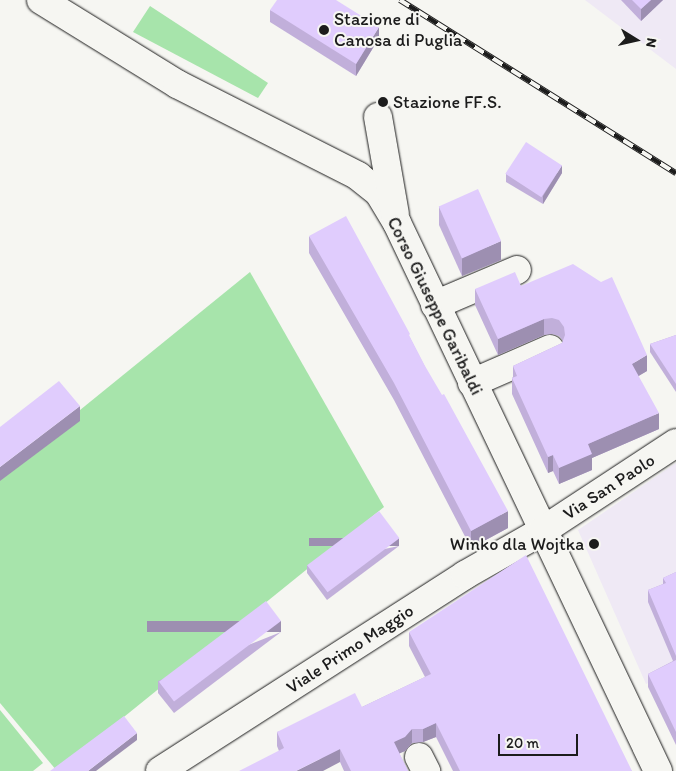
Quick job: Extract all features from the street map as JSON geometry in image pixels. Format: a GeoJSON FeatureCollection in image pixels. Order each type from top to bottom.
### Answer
{"type":"FeatureCollection","features":[{"type":"Feature","properties":{"kind":"street","name":"Corso Giuseppe Garibaldi"},"geometry":{"type":"LineString","coordinates":[[41,0],[177,84],[358,176],[379,193],[397,222],[542,531],[658,771]]}},
{"type":"Feature","properties":{"kind":"street"},"geometry":{"type":"LineString","coordinates":[[378,118],[397,222]]}},
{"type":"Feature","properties":{"kind":"street"},"geometry":{"type":"LineString","coordinates":[[436,305],[517,270]]}},
{"type":"Feature","properties":{"kind":"street"},"geometry":{"type":"LineString","coordinates":[[472,383],[550,349]]}},
{"type":"Feature","properties":{"kind":"street","name":"Via San Paolo"},"geometry":{"type":"LineString","coordinates":[[542,531],[676,443]]}},
{"type":"Feature","properties":{"kind":"street","name":"Viale Primo Maggio"},"geometry":{"type":"LineString","coordinates":[[170,768],[465,575],[542,531]]}},
{"type":"Feature","properties":{"kind":"shaded area"},"geometry":{"type":"Polygon","coordinates":[[[585,0],[676,0],[676,69],[585,0]]]}},
{"type":"Feature","properties":{"kind":"shaded area"},"geometry":{"type":"Polygon","coordinates":[[[676,463],[676,671],[646,684],[578,530],[676,463]]]}},
{"type":"Feature","properties":{"kind":"green space"},"geometry":{"type":"Polygon","coordinates":[[[150,6],[268,83],[258,98],[133,32],[150,6]]]}},
{"type":"Feature","properties":{"kind":"green space"},"geometry":{"type":"Polygon","coordinates":[[[250,272],[384,507],[57,771],[0,703],[0,475],[250,272]]]}},
{"type":"Feature","properties":{"kind":"green space"},"geometry":{"type":"Polygon","coordinates":[[[0,710],[43,763],[33,771],[0,771],[0,710]]]}},
{"type":"Feature","properties":{"kind":"building","name":"Stazione di Canosa di Puglia"},"geometry":{"type":"Polygon","coordinates":[[[277,0],[336,0],[379,27],[356,64],[270,10],[277,0]]]}},
{"type":"Feature","properties":{"kind":"building"},"geometry":{"type":"Polygon","coordinates":[[[632,0],[651,0],[641,9],[632,0]]]}},
{"type":"Feature","properties":{"kind":"building"},"geometry":{"type":"Polygon","coordinates":[[[526,142],[562,165],[541,197],[505,174],[526,142]]]}},
{"type":"Feature","properties":{"kind":"building"},"geometry":{"type":"Polygon","coordinates":[[[478,189],[501,241],[462,259],[439,206],[478,189]]]}},
{"type":"Feature","properties":{"kind":"building"},"geometry":{"type":"Polygon","coordinates":[[[346,216],[410,334],[425,366],[442,395],[444,394],[508,511],[471,531],[394,383],[309,236],[346,216]]]}},
{"type":"Feature","properties":{"kind":"building"},"geometry":{"type":"Polygon","coordinates":[[[573,264],[601,282],[612,277],[647,355],[632,364],[659,413],[588,444],[592,454],[559,468],[553,455],[548,457],[512,378],[517,376],[513,366],[562,343],[565,335],[564,327],[559,320],[552,318],[544,319],[498,339],[475,289],[515,272],[521,286],[573,264]]]}},
{"type":"Feature","properties":{"kind":"building"},"geometry":{"type":"Polygon","coordinates":[[[676,335],[676,384],[650,344],[676,335]]]}},
{"type":"Feature","properties":{"kind":"building"},"geometry":{"type":"Polygon","coordinates":[[[59,381],[80,406],[0,467],[0,427],[59,381]]]}},
{"type":"Feature","properties":{"kind":"building"},"geometry":{"type":"Polygon","coordinates":[[[379,511],[399,538],[328,592],[307,565],[379,511]]]}},
{"type":"Feature","properties":{"kind":"building"},"geometry":{"type":"Polygon","coordinates":[[[526,555],[632,771],[460,771],[436,723],[423,729],[412,729],[405,737],[394,742],[408,771],[351,771],[340,749],[296,771],[239,771],[284,748],[277,732],[355,693],[362,707],[431,674],[409,632],[526,555]]]}},
{"type":"Feature","properties":{"kind":"building"},"geometry":{"type":"Polygon","coordinates":[[[676,572],[676,656],[648,590],[666,583],[663,578],[676,572]]]}},
{"type":"Feature","properties":{"kind":"building"},"geometry":{"type":"Polygon","coordinates":[[[266,601],[281,621],[174,702],[159,682],[266,601]]]}},
{"type":"Feature","properties":{"kind":"building"},"geometry":{"type":"Polygon","coordinates":[[[676,660],[676,732],[648,674],[676,660]]]}},
{"type":"Feature","properties":{"kind":"building"},"geometry":{"type":"Polygon","coordinates":[[[124,716],[137,733],[88,771],[50,771],[124,716]]]}},
{"type":"Feature","properties":{"kind":"railway"},"geometry":{"type":"LineString","coordinates":[[400,0],[676,173]]}},
{"type":"Feature","properties":{"kind":"place","name":"Stazione di Canosa di Puglia"},"geometry":{"type":"Point","coordinates":[324,30]}},
{"type":"Feature","properties":{"kind":"place","name":"Stazione FF.S."},"geometry":{"type":"Point","coordinates":[383,102]}},
{"type":"Feature","properties":{"kind":"place","name":"Winko dla Wojtka"},"geometry":{"type":"Point","coordinates":[594,544]}}]}
